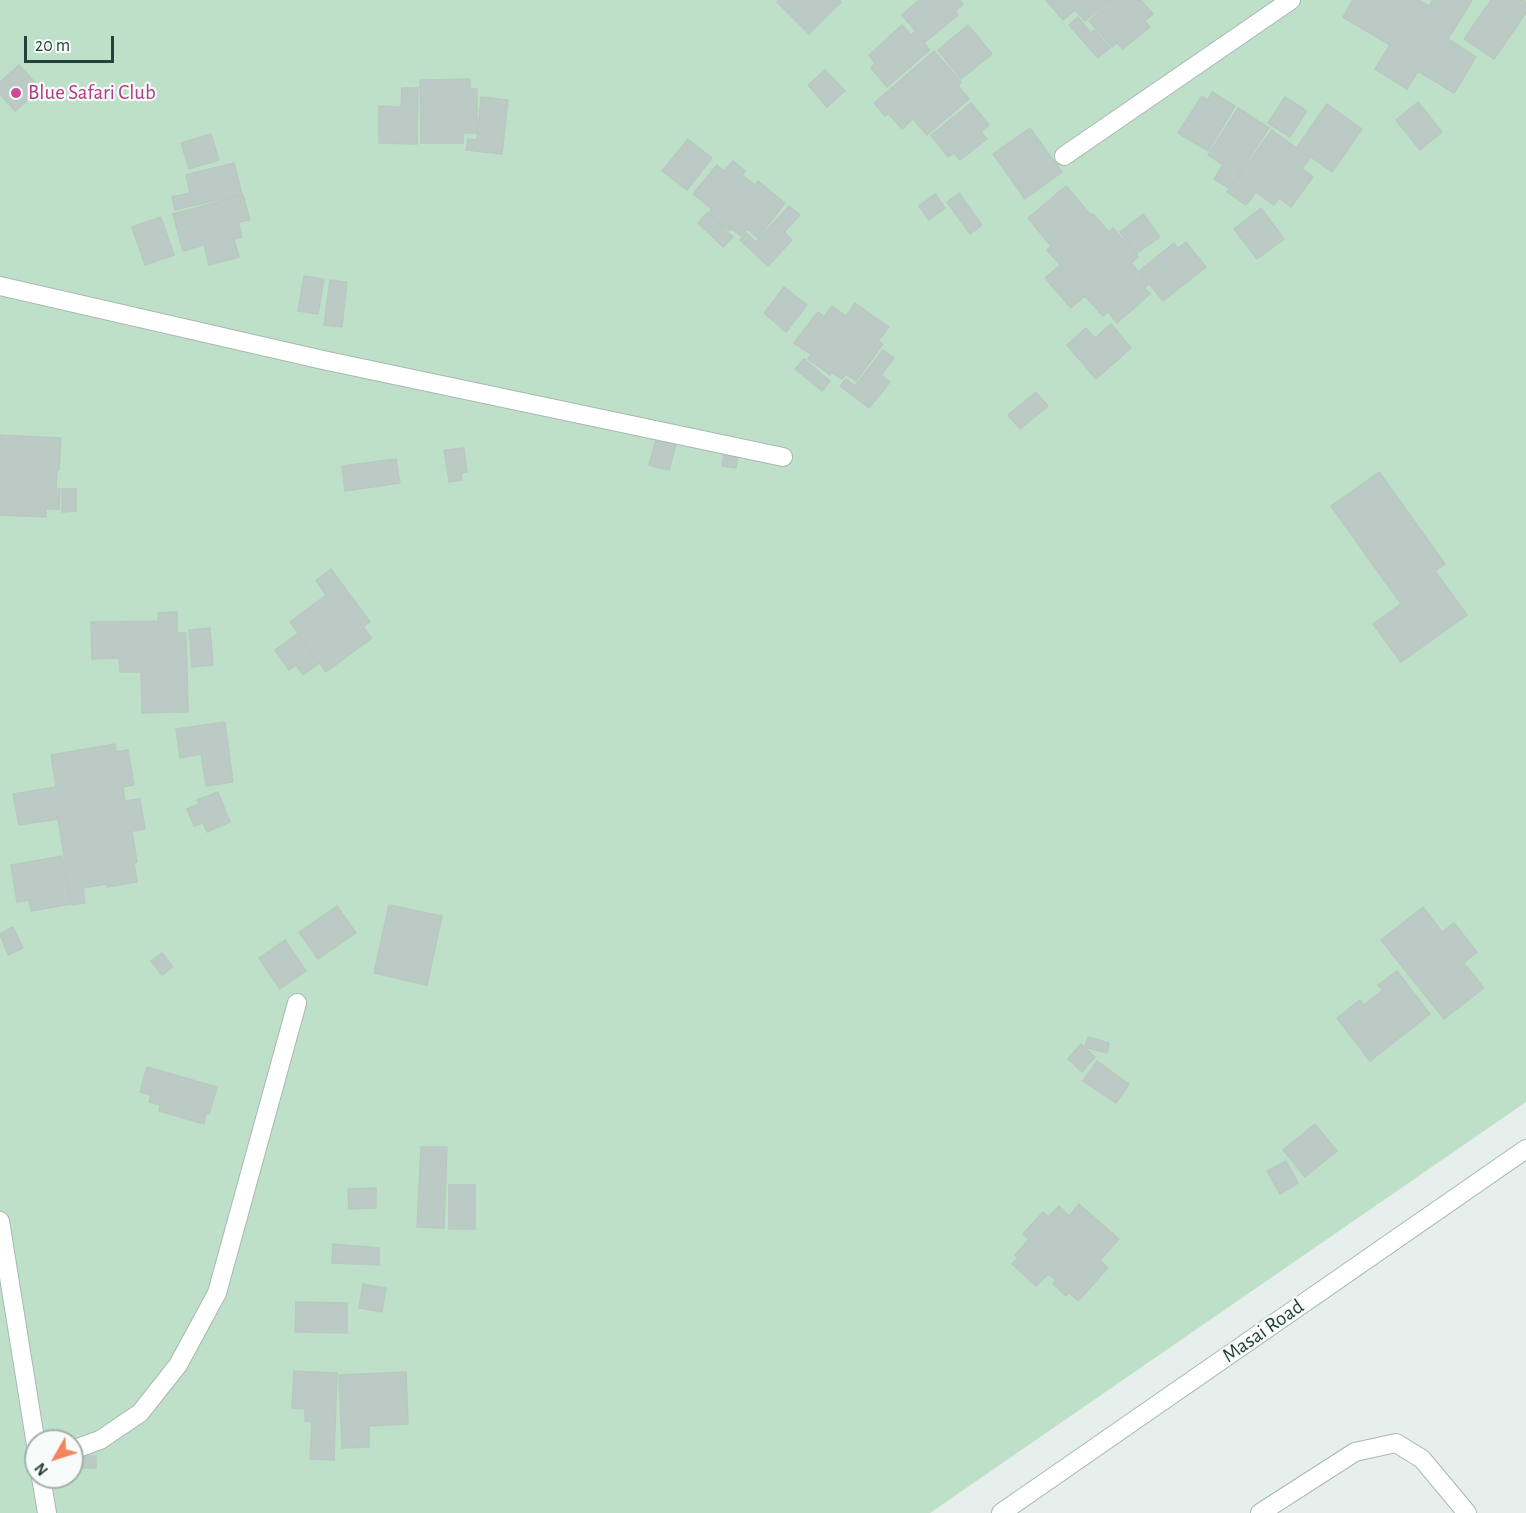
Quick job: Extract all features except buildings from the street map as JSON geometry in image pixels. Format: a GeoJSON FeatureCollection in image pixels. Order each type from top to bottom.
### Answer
{"type":"FeatureCollection","features":[{"type":"Feature","properties":{"kind":"street"},"geometry":{"type":"LineString","coordinates":[[1064,156],[1291,0]]}},
{"type":"Feature","properties":{"kind":"street"},"geometry":{"type":"LineString","coordinates":[[0,286],[323,360],[783,457]]}},
{"type":"Feature","properties":{"kind":"street"},"geometry":{"type":"LineString","coordinates":[[84,1446],[100,1440],[140,1413],[178,1365],[218,1293],[297,1003]]}},
{"type":"Feature","properties":{"kind":"street","name":"Masai Road"},"geometry":{"type":"LineString","coordinates":[[1001,1513],[1526,1149]]}},
{"type":"Feature","properties":{"kind":"street"},"geometry":{"type":"LineString","coordinates":[[0,1221],[33,1429]]}},
{"type":"Feature","properties":{"kind":"street"},"geometry":{"type":"LineString","coordinates":[[1260,1513],[1355,1452],[1396,1443],[1422,1460],[1467,1513]]}},
{"type":"Feature","properties":{"kind":"street"},"geometry":{"type":"LineString","coordinates":[[43,1489],[47,1513]]}},
{"type":"Feature","properties":{"kind":"green space"},"geometry":{"type":"Polygon","coordinates":[[[0,0],[1526,0],[1526,1102],[930,1513],[0,1513],[0,0]]]}},
{"type":"Feature","properties":{"kind":"place","name":"Blue Safari Club"},"geometry":{"type":"Point","coordinates":[16,93]}}]}
